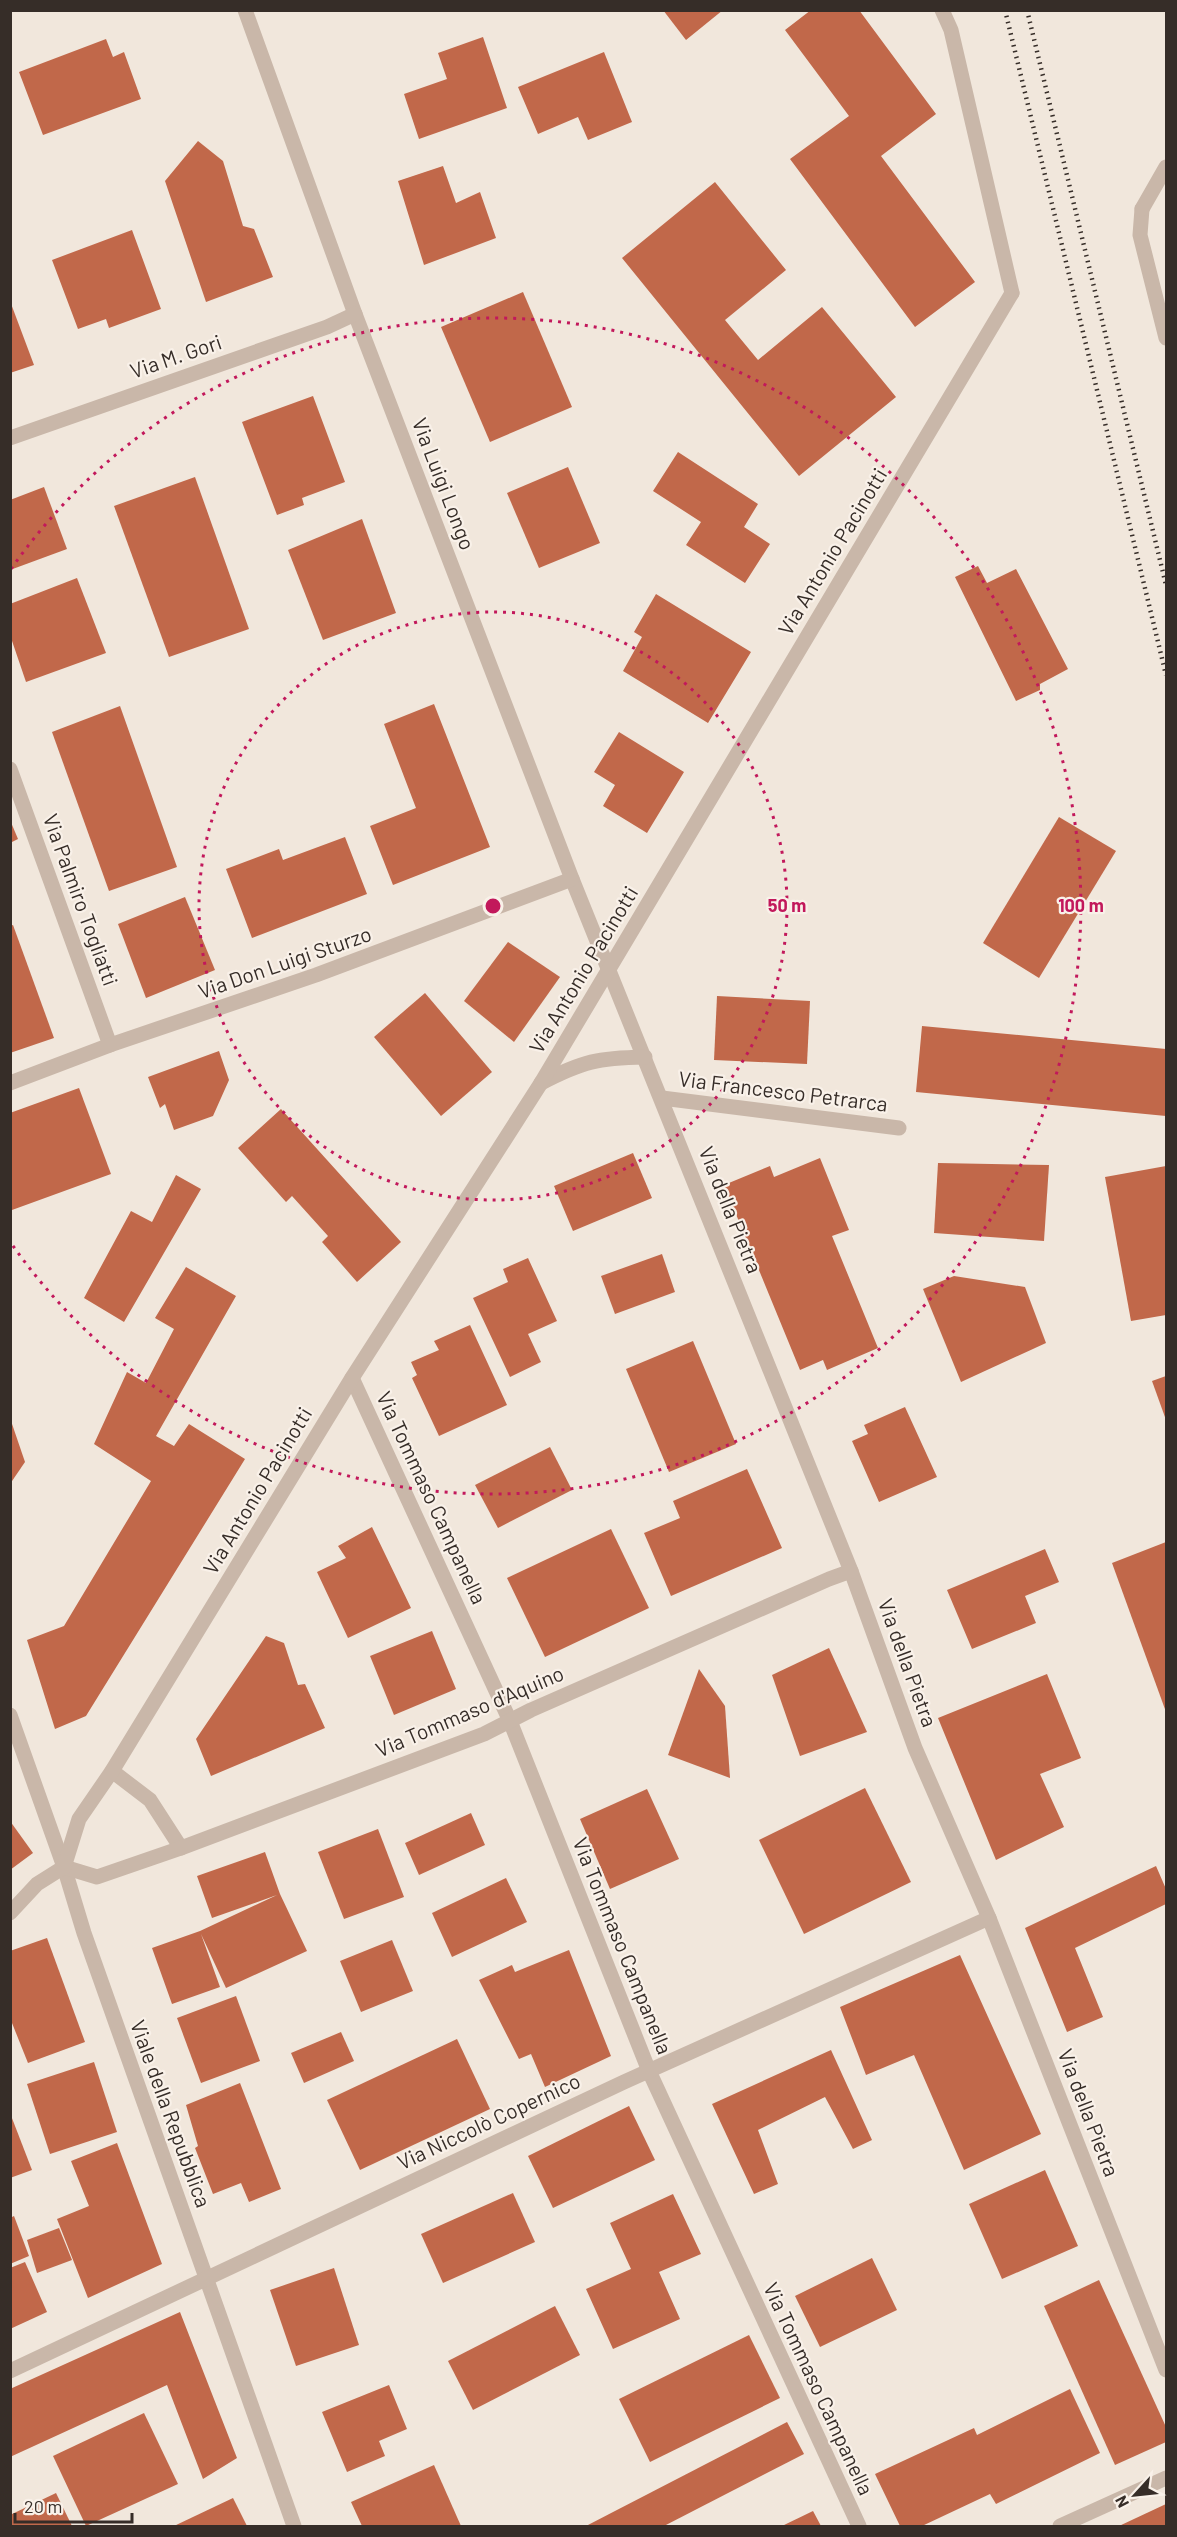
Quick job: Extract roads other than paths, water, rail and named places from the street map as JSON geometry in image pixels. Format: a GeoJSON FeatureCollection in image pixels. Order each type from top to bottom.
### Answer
{"type":"FeatureCollection","features":[{"type":"Feature","properties":{"kind":"street","name":"Via Luigi Longo"},"geometry":{"type":"LineString","coordinates":[[245,10],[356,315],[609,970]]}},
{"type":"Feature","properties":{"kind":"street","name":"Via Antonio Pacinotti"},"geometry":{"type":"LineString","coordinates":[[64,1867],[79,1820],[112,1771],[352,1378],[541,1083],[1012,293],[951,30],[942,10]]}},
{"type":"Feature","properties":{"kind":"street"},"geometry":{"type":"LineString","coordinates":[[1167,167],[1142,209],[1140,235],[1167,338]]}},
{"type":"Feature","properties":{"kind":"street","name":"Via M. Gori"},"geometry":{"type":"LineString","coordinates":[[10,438],[356,315]]}},
{"type":"Feature","properties":{"kind":"street","name":"Via Palmiro Togliatti"},"geometry":{"type":"LineString","coordinates":[[10,769],[110,1046]]}},
{"type":"Feature","properties":{"kind":"street","name":"Via Don Luigi Sturzo"},"geometry":{"type":"LineString","coordinates":[[10,1083],[316,975],[572,879]]}},
{"type":"Feature","properties":{"kind":"street","name":"Via della Pietra"},"geometry":{"type":"LineString","coordinates":[[609,970],[852,1571],[915,1748],[989,1918],[1167,2370]]}},
{"type":"Feature","properties":{"kind":"street","name":"Via Antonio Pacinotti"},"geometry":{"type":"LineString","coordinates":[[541,1083],[592,1060],[645,1057]]}},
{"type":"Feature","properties":{"kind":"street","name":"Via Francesco Petrarca"},"geometry":{"type":"LineString","coordinates":[[662,1098],[899,1128]]}},
{"type":"Feature","properties":{"kind":"street","name":"Via Tommaso Campanella"},"geometry":{"type":"LineString","coordinates":[[352,1378],[510,1721],[649,2071],[859,2526]]}},
{"type":"Feature","properties":{"kind":"street","name":"Via Tommaso d'Aquino"},"geometry":{"type":"LineString","coordinates":[[64,1867],[97,1877],[181,1848],[484,1734],[797,1593],[852,1571]]}},
{"type":"Feature","properties":{"kind":"street","name":"Viale della Repubblica"},"geometry":{"type":"LineString","coordinates":[[10,1715],[64,1867],[84,1933],[294,2526]]}},
{"type":"Feature","properties":{"kind":"street"},"geometry":{"type":"LineString","coordinates":[[112,1771],[150,1800],[181,1848]]}},
{"type":"Feature","properties":{"kind":"street"},"geometry":{"type":"LineString","coordinates":[[10,1913],[37,1884],[64,1867]]}},
{"type":"Feature","properties":{"kind":"street","name":"Via Niccolò Copernico"},"geometry":{"type":"LineString","coordinates":[[10,2371],[649,2071],[989,1918]]}},
{"type":"Feature","properties":{"kind":"street"},"geometry":{"type":"LineString","coordinates":[[1060,2526],[1167,2478]]}},
{"type":"Feature","properties":{"kind":"railway"},"geometry":{"type":"LineString","coordinates":[[1005,10],[1166,675]]}},
{"type":"Feature","properties":{"kind":"railway"},"geometry":{"type":"LineString","coordinates":[[1027,10],[1166,585]]}}]}
